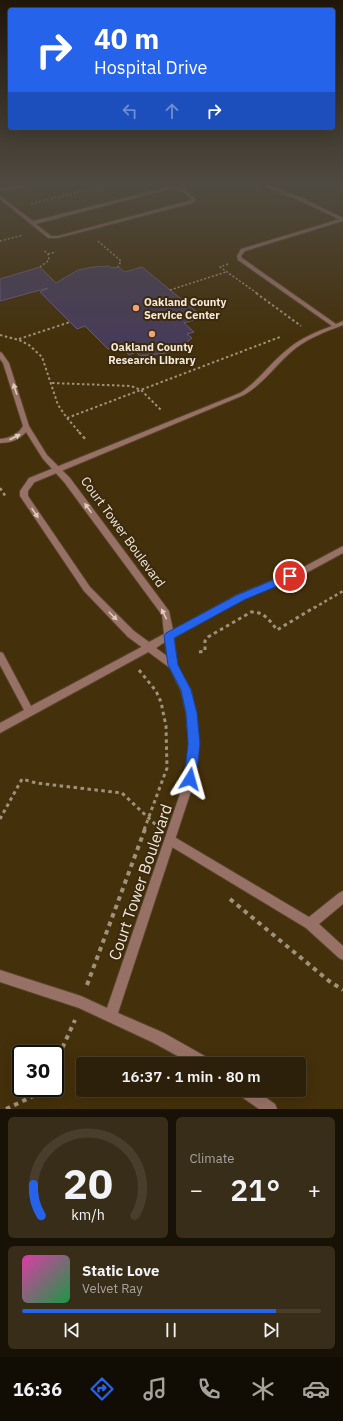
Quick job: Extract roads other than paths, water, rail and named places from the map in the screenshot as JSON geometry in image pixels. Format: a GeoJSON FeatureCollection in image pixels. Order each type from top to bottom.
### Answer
{"type":"FeatureCollection","features":[{"type":"Feature","properties":{"kind":"street"},"geometry":{"type":"LineString","coordinates":[[48,236],[58,238],[66,236]]}},
{"type":"Feature","properties":{"kind":"street"},"geometry":{"type":"LineString","coordinates":[[290,236],[243,250],[238,256],[240,259],[336,326]]}},
{"type":"Feature","properties":{"kind":"street"},"geometry":{"type":"LineString","coordinates":[[57,470],[250,390],[282,356],[297,344],[314,334],[343,323]]}},
{"type":"Feature","properties":{"kind":"street","name":"Court Tower Boulevard"},"geometry":{"type":"LineString","coordinates":[[0,354],[6,362],[26,426],[46,456],[67,480],[166,614],[173,665],[182,682],[188,699],[193,727],[194,744],[190,779],[171,840],[111,1016]]}},
{"type":"Feature","properties":{"kind":"street"},"geometry":{"type":"LineString","coordinates":[[0,441],[17,437],[24,431],[26,426]]}},
{"type":"Feature","properties":{"kind":"street","name":"Court Tower Boulevard"},"geometry":{"type":"LineString","coordinates":[[57,470],[32,480],[24,491],[24,496],[87,589],[131,634],[173,665]]}},
{"type":"Feature","properties":{"kind":"street"},"geometry":{"type":"LineString","coordinates":[[0,728],[240,598],[303,571],[343,549]]}},
{"type":"Feature","properties":{"kind":"street"},"geometry":{"type":"LineString","coordinates":[[0,656],[29,712]]}},
{"type":"Feature","properties":{"kind":"street"},"geometry":{"type":"LineString","coordinates":[[171,840],[310,924],[343,954]]}},
{"type":"Feature","properties":{"kind":"street"},"geometry":{"type":"LineString","coordinates":[[310,924],[343,897]]}},
{"type":"Feature","properties":{"kind":"street"},"geometry":{"type":"LineString","coordinates":[[0,976],[81,1002],[159,1038],[193,1057]]}},
{"type":"Feature","properties":{"kind":"street"},"geometry":{"type":"LineString","coordinates":[[254,1097],[270,1109]]}},
{"type":"Feature","properties":{"kind":"place","name":"Oakland County Service Center"},"geometry":{"type":"Point","coordinates":[136,308]}},
{"type":"Feature","properties":{"kind":"place","name":"Oakland County Research Library"},"geometry":{"type":"Point","coordinates":[152,334]}}]}
